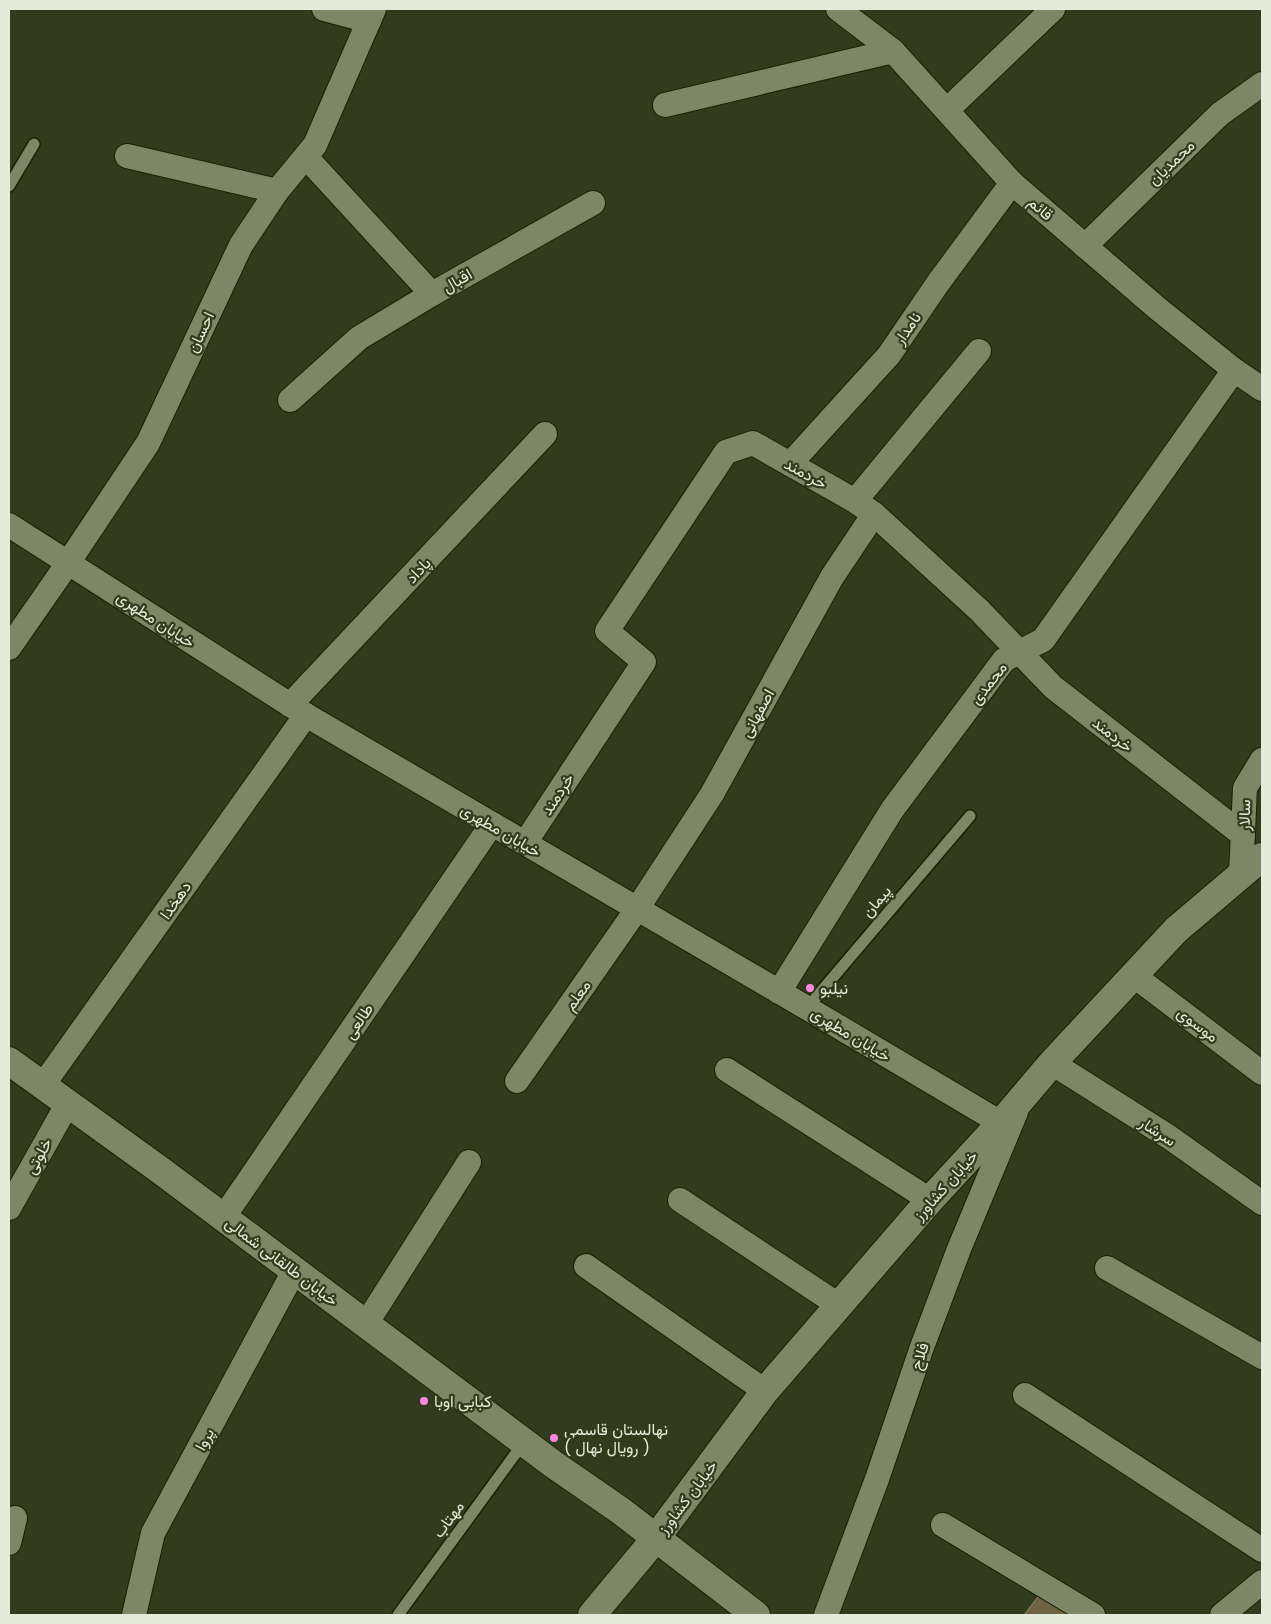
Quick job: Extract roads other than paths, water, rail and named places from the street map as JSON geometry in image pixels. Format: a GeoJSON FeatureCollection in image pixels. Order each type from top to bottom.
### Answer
{"type":"FeatureCollection","features":[{"type":"Feature","properties":{"kind":"main road","name":"خیابان کشاورز"},"geometry":{"type":"LineString","coordinates":[[592,1615],[656,1538],[765,1391],[930,1200],[1001,1123],[1052,1063],[1176,930],[1262,857]]}},
{"type":"Feature","properties":{"kind":"main road","name":"خیابان طالقانی شمالی"},"geometry":{"type":"LineString","coordinates":[[9,1061],[224,1218],[553,1464],[656,1538]]}},
{"type":"Feature","properties":{"kind":"main road"},"geometry":{"type":"LineString","coordinates":[[656,1538],[756,1615]]}},
{"type":"Feature","properties":{"kind":"street"},"geometry":{"type":"LineString","coordinates":[[324,9],[372,15]]}},
{"type":"Feature","properties":{"kind":"street","name":"قائم"},"geometry":{"type":"LineString","coordinates":[[838,9],[893,51],[1012,183],[1157,308],[1234,370],[1262,389]]}},
{"type":"Feature","properties":{"kind":"street"},"geometry":{"type":"LineString","coordinates":[[947,110],[1053,9]]}},
{"type":"Feature","properties":{"kind":"street","name":"احسان"},"geometry":{"type":"LineString","coordinates":[[9,648],[148,443],[242,244],[277,191],[315,145],[372,15]]}},
{"type":"Feature","properties":{"kind":"street"},"geometry":{"type":"LineString","coordinates":[[664,105],[893,51]]}},
{"type":"Feature","properties":{"kind":"street","name":"محمدیان"},"geometry":{"type":"LineString","coordinates":[[1085,246],[1220,114],[1262,84]]}},
{"type":"Feature","properties":{"kind":"street"},"geometry":{"type":"LineString","coordinates":[[127,156],[277,191]]}},
{"type":"Feature","properties":{"kind":"street","name":"اقبال"},"geometry":{"type":"LineString","coordinates":[[306,157],[432,294],[592,203]]}},
{"type":"Feature","properties":{"kind":"street","name":"نامدار"},"geometry":{"type":"LineString","coordinates":[[790,464],[888,356],[938,283],[1012,183]]}},
{"type":"Feature","properties":{"kind":"street"},"geometry":{"type":"LineString","coordinates":[[290,400],[359,338],[432,294]]}},
{"type":"Feature","properties":{"kind":"street"},"geometry":{"type":"LineString","coordinates":[[855,501],[980,351]]}},
{"type":"Feature","properties":{"kind":"street","name":"محمدی"},"geometry":{"type":"LineString","coordinates":[[779,992],[892,810],[1004,660],[1043,640],[1234,370]]}},
{"type":"Feature","properties":{"kind":"street","name":"پاداد"},"geometry":{"type":"LineString","coordinates":[[298,710],[545,434]]}},
{"type":"Feature","properties":{"kind":"street","name":"خردمند"},"geometry":{"type":"LineString","coordinates":[[525,843],[644,662],[607,631],[726,452],[753,443],[855,501],[874,514],[979,610],[1053,687],[1243,835]]}},
{"type":"Feature","properties":{"kind":"street","name":"اصفهانی"},"geometry":{"type":"LineString","coordinates":[[637,909],[712,794],[832,578],[874,514]]}},
{"type":"Feature","properties":{"kind":"street","name":"خیابان مطهری"},"geometry":{"type":"LineString","coordinates":[[9,525],[298,710],[1001,1123]]}},
{"type":"Feature","properties":{"kind":"street","name":"دهخدا"},"geometry":{"type":"LineString","coordinates":[[43,1085],[298,710]]}},
{"type":"Feature","properties":{"kind":"street","name":"سالار"},"geometry":{"type":"LineString","coordinates":[[1241,876],[1245,788],[1262,760]]}},
{"type":"Feature","properties":{"kind":"street","name":"طالعی"},"geometry":{"type":"LineString","coordinates":[[224,1218],[492,824]]}},
{"type":"Feature","properties":{"kind":"street","name":"معلم"},"geometry":{"type":"LineString","coordinates":[[517,1081],[637,909]]}},
{"type":"Feature","properties":{"kind":"street","name":"موسوی"},"geometry":{"type":"LineString","coordinates":[[1133,975],[1262,1073]]}},
{"type":"Feature","properties":{"kind":"street","name":"سرشار"},"geometry":{"type":"LineString","coordinates":[[1052,1063],[1169,1137],[1262,1203]]}},
{"type":"Feature","properties":{"kind":"street"},"geometry":{"type":"LineString","coordinates":[[727,1070],[930,1200]]}},
{"type":"Feature","properties":{"kind":"street","name":"فلاح"},"geometry":{"type":"LineString","coordinates":[[826,1615],[877,1479],[922,1347],[952,1267],[1021,1100]]}},
{"type":"Feature","properties":{"kind":"street","name":"خلوتی"},"geometry":{"type":"LineString","coordinates":[[9,1208],[68,1104]]}},
{"type":"Feature","properties":{"kind":"street"},"geometry":{"type":"LineString","coordinates":[[366,1324],[468,1162]]}},
{"type":"Feature","properties":{"kind":"street"},"geometry":{"type":"LineString","coordinates":[[680,1200],[840,1306]]}},
{"type":"Feature","properties":{"kind":"street"},"geometry":{"type":"LineString","coordinates":[[586,1266],[765,1391]]}},
{"type":"Feature","properties":{"kind":"street"},"geometry":{"type":"LineString","coordinates":[[1108,1268],[1262,1357]]}},
{"type":"Feature","properties":{"kind":"street","name":"پروا"},"geometry":{"type":"LineString","coordinates":[[134,1615],[153,1532],[294,1271]]}},
{"type":"Feature","properties":{"kind":"street"},"geometry":{"type":"LineString","coordinates":[[1025,1395],[1262,1550]]}},
{"type":"Feature","properties":{"kind":"street"},"geometry":{"type":"LineString","coordinates":[[9,1543],[15,1518]]}},
{"type":"Feature","properties":{"kind":"street"},"geometry":{"type":"LineString","coordinates":[[943,1525],[1093,1615]]}},
{"type":"Feature","properties":{"kind":"street"},"geometry":{"type":"LineString","coordinates":[[1222,1615],[1262,1582]]}},
{"type":"Feature","properties":{"kind":"lane"},"geometry":{"type":"LineString","coordinates":[[9,186],[34,144]]}},
{"type":"Feature","properties":{"kind":"lane","name":"پیمان"},"geometry":{"type":"LineString","coordinates":[[807,1008],[970,816]]}},
{"type":"Feature","properties":{"kind":"lane","name":"مهتاب"},"geometry":{"type":"LineString","coordinates":[[398,1615],[524,1442]]}},
{"type":"Feature","properties":{"kind":"place","name":"نیلبو"},"geometry":{"type":"Point","coordinates":[810,988]}},
{"type":"Feature","properties":{"kind":"place","name":"کبابی اوبا"},"geometry":{"type":"Point","coordinates":[424,1401]}},
{"type":"Feature","properties":{"kind":"place","name":"نهالستان قاسمی ( رویال نهال )"},"geometry":{"type":"Point","coordinates":[554,1438]}}]}
